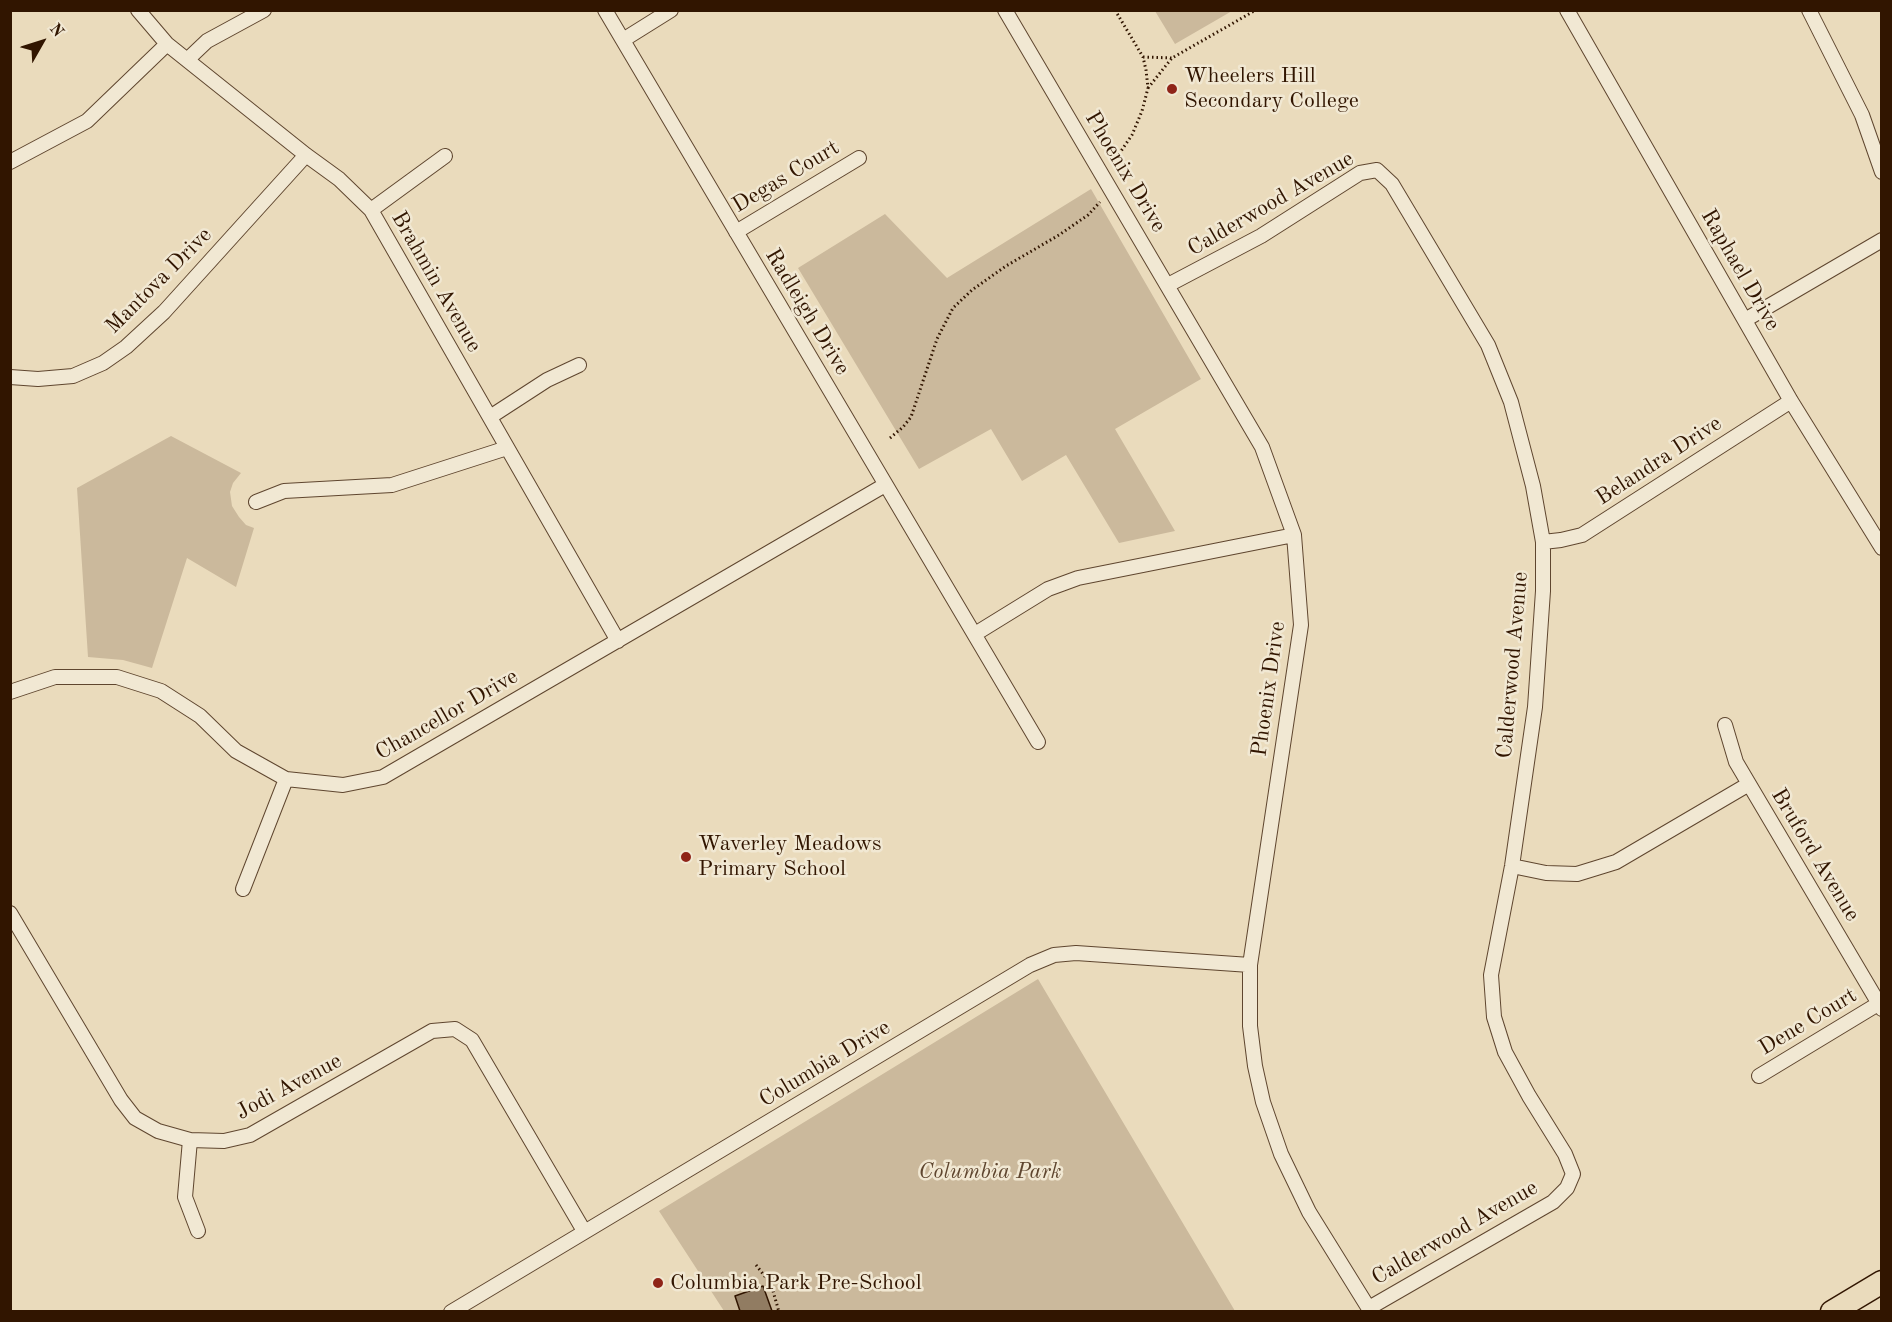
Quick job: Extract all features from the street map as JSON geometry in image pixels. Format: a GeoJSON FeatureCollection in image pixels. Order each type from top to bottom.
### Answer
{"type":"FeatureCollection","features":[{"type":"Feature","properties":{"kind":"main road"},"geometry":{"type":"LineString","coordinates":[[1832,1311],[1881,1282]]}},
{"type":"Feature","properties":{"kind":"street","name":"Brahmin Avenue"},"geometry":{"type":"LineString","coordinates":[[138,10],[167,44],[339,179],[371,210],[618,641]]}},
{"type":"Feature","properties":{"kind":"street"},"geometry":{"type":"LineString","coordinates":[[188,60],[207,41],[264,10]]}},
{"type":"Feature","properties":{"kind":"street","name":"Radleigh Drive"},"geometry":{"type":"LineString","coordinates":[[605,10],[1038,742]]}},
{"type":"Feature","properties":{"kind":"street"},"geometry":{"type":"LineString","coordinates":[[622,40],[671,10]]}},
{"type":"Feature","properties":{"kind":"street","name":"Phoenix Drive"},"geometry":{"type":"LineString","coordinates":[[1005,10],[1262,447],[1294,535],[1301,625],[1250,965],[1250,1026],[1255,1066],[1263,1102],[1281,1154],[1309,1212],[1370,1310]]}},
{"type":"Feature","properties":{"kind":"street","name":"Raphael Drive"},"geometry":{"type":"LineString","coordinates":[[1567,10],[1791,401],[1881,548]]}},
{"type":"Feature","properties":{"kind":"street"},"geometry":{"type":"LineString","coordinates":[[1809,10],[1862,115],[1881,172]]}},
{"type":"Feature","properties":{"kind":"street"},"geometry":{"type":"LineString","coordinates":[[10,162],[87,122],[167,44]]}},
{"type":"Feature","properties":{"kind":"street","name":"Mantova Drive"},"geometry":{"type":"LineString","coordinates":[[10,377],[38,379],[73,376],[103,363],[126,347],[164,312],[306,155]]}},
{"type":"Feature","properties":{"kind":"street"},"geometry":{"type":"LineString","coordinates":[[371,210],[445,156]]}},
{"type":"Feature","properties":{"kind":"street","name":"Degas Court"},"geometry":{"type":"LineString","coordinates":[[736,232],[859,158]]}},
{"type":"Feature","properties":{"kind":"street","name":"Calderwood Avenue"},"geometry":{"type":"LineString","coordinates":[[1168,285],[1261,236],[1360,173],[1377,170],[1392,184],[1488,345],[1511,402],[1533,486],[1543,542],[1543,591],[1535,706],[1512,866],[1491,975],[1494,1017],[1505,1052],[1565,1154],[1573,1174],[1567,1188],[1553,1202],[1370,1310]]}},
{"type":"Feature","properties":{"kind":"street"},"geometry":{"type":"LineString","coordinates":[[1745,320],[1881,240]]}},
{"type":"Feature","properties":{"kind":"street"},"geometry":{"type":"LineString","coordinates":[[490,417],[547,380],[579,365]]}},
{"type":"Feature","properties":{"kind":"street","name":"Belandra Drive"},"geometry":{"type":"LineString","coordinates":[[1543,542],[1582,535],[1791,401]]}},
{"type":"Feature","properties":{"kind":"street"},"geometry":{"type":"LineString","coordinates":[[256,502],[284,491],[392,485],[507,448]]}},
{"type":"Feature","properties":{"kind":"street","name":"Chancellor Drive"},"geometry":{"type":"LineString","coordinates":[[10,692],[55,677],[117,677],[161,692],[200,717],[236,751],[286,779],[343,785],[383,777],[885,485]]}},
{"type":"Feature","properties":{"kind":"street"},"geometry":{"type":"LineString","coordinates":[[975,634],[1048,589],[1078,578],[1294,535]]}},
{"type":"Feature","properties":{"kind":"street","name":"Bruford Avenue"},"geometry":{"type":"LineString","coordinates":[[1725,725],[1736,762],[1880,1007]]}},
{"type":"Feature","properties":{"kind":"street"},"geometry":{"type":"LineString","coordinates":[[243,889],[286,779]]}},
{"type":"Feature","properties":{"kind":"street","name":"Bruford Avenue"},"geometry":{"type":"LineString","coordinates":[[1512,866],[1546,873],[1577,874],[1616,862],[1749,784]]}},
{"type":"Feature","properties":{"kind":"street","name":"Jodi Avenue"},"geometry":{"type":"LineString","coordinates":[[10,913],[121,1100],[135,1118],[158,1131],[190,1140],[224,1141],[250,1135],[432,1031],[455,1029],[472,1040],[584,1231]]}},
{"type":"Feature","properties":{"kind":"street","name":"Columbia Drive"},"geometry":{"type":"LineString","coordinates":[[451,1311],[1030,965],[1054,955],[1076,952],[1250,965]]}},
{"type":"Feature","properties":{"kind":"street","name":"Dene Court"},"geometry":{"type":"LineString","coordinates":[[1760,1076],[1880,1007]]}},
{"type":"Feature","properties":{"kind":"street"},"geometry":{"type":"LineString","coordinates":[[190,1140],[185,1197],[198,1231]]}},
{"type":"Feature","properties":{"kind":"path"},"geometry":{"type":"LineString","coordinates":[[1115,10],[1143,57],[1148,88],[1132,135],[1119,154]]}},
{"type":"Feature","properties":{"kind":"path"},"geometry":{"type":"LineString","coordinates":[[1148,88],[1172,58],[1256,10]]}},
{"type":"Feature","properties":{"kind":"path"},"geometry":{"type":"LineString","coordinates":[[1143,57],[1172,58]]}},
{"type":"Feature","properties":{"kind":"path"},"geometry":{"type":"LineString","coordinates":[[890,438],[911,417],[937,339],[953,308],[972,290],[1006,266],[1088,215],[1111,190]]}},
{"type":"Feature","properties":{"kind":"path"},"geometry":{"type":"LineString","coordinates":[[756,1265],[771,1284],[779,1311]]}},
{"type":"Feature","properties":{"kind":"green space"},"geometry":{"type":"Polygon","coordinates":[[[1155,11],[1232,11],[1175,44],[1155,11]]]}},
{"type":"Feature","properties":{"kind":"green space"},"geometry":{"type":"Polygon","coordinates":[[[1091,189],[1201,379],[1115,429],[1175,531],[1119,543],[1066,455],[1022,481],[991,429],[919,469],[798,268],[885,214],[947,278],[1091,189]]]}},
{"type":"Feature","properties":{"kind":"green space"},"geometry":{"type":"Polygon","coordinates":[[[171,436],[241,473],[233,483],[230,492],[232,506],[246,525],[254,528],[236,587],[187,558],[152,668],[123,660],[88,657],[77,488],[171,436]]]}},
{"type":"Feature","properties":{"kind":"green space","name":"Columbia Park"},"geometry":{"type":"Polygon","coordinates":[[[1038,979],[1235,1311],[724,1311],[659,1211],[1038,979]]]}},
{"type":"Feature","properties":{"kind":"building"},"geometry":{"type":"Polygon","coordinates":[[[763,1286],[772,1311],[740,1311],[735,1296],[763,1286]]]}},
{"type":"Feature","properties":{"kind":"place","name":"Wheelers Hill Secondary College"},"geometry":{"type":"Point","coordinates":[1172,89]}},
{"type":"Feature","properties":{"kind":"place","name":"Waverley Meadows Primary School"},"geometry":{"type":"Point","coordinates":[686,857]}},
{"type":"Feature","properties":{"kind":"place","name":"Columbia Park Pre-School"},"geometry":{"type":"Point","coordinates":[658,1283]}}]}
